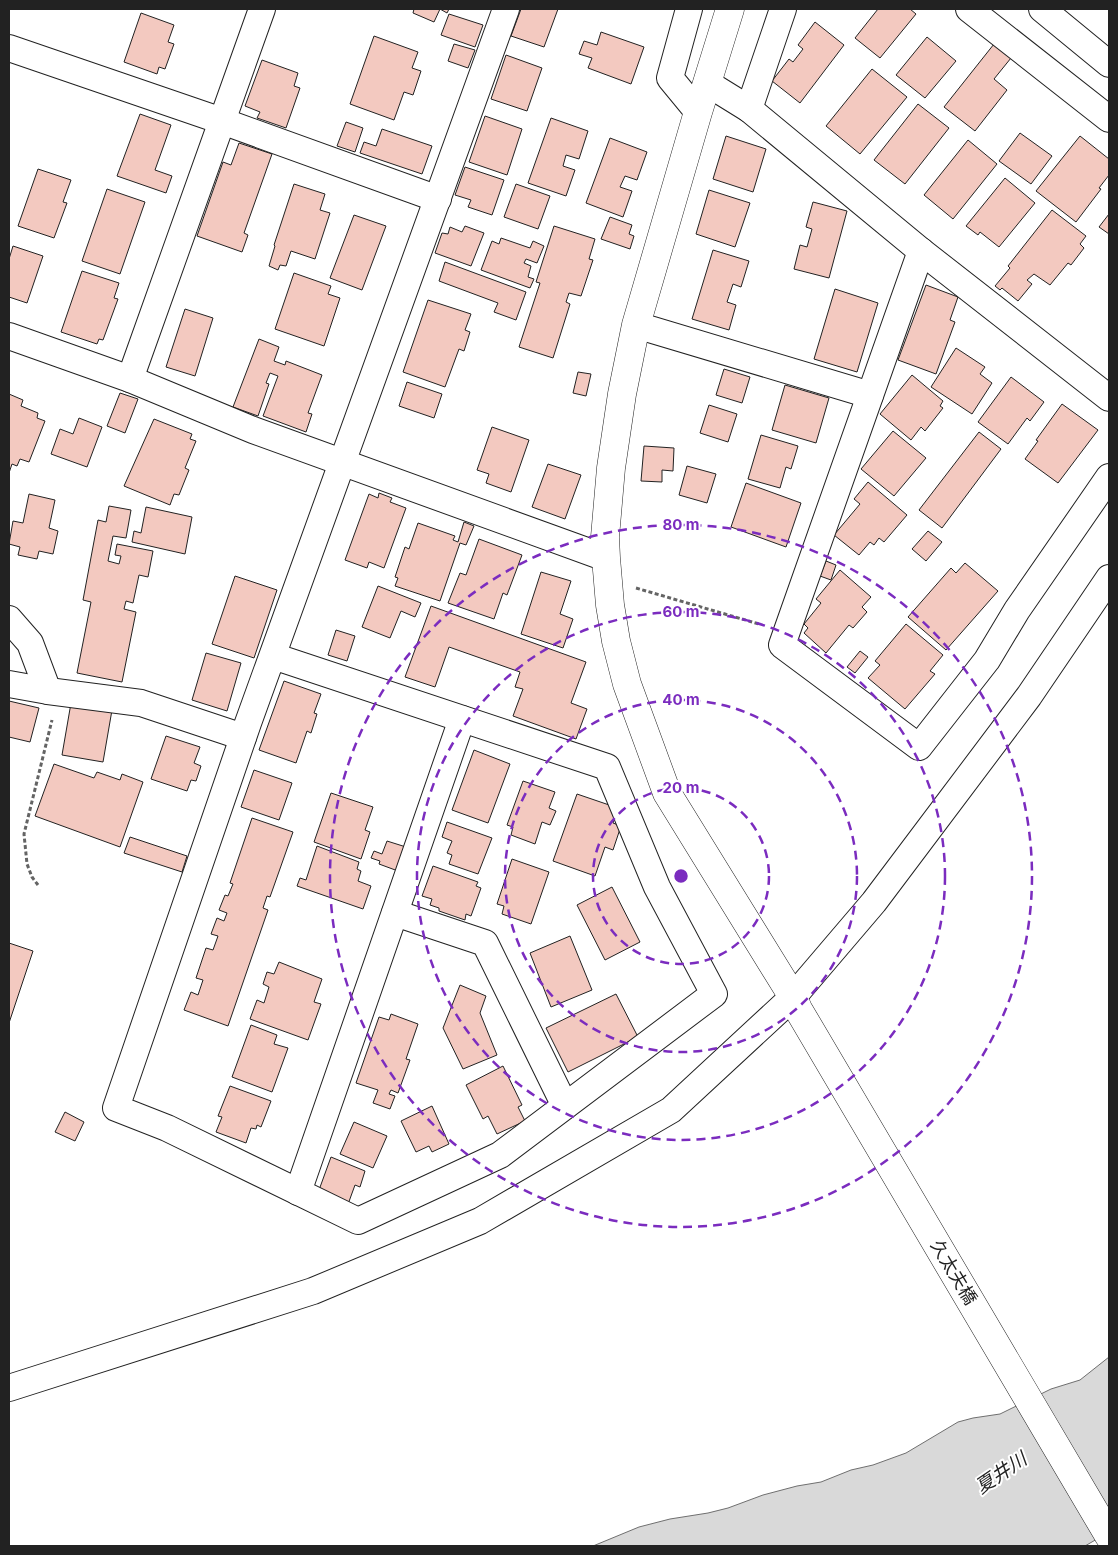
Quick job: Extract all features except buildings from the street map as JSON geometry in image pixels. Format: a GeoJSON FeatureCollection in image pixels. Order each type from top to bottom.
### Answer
{"type":"FeatureCollection","features":[{"type":"Feature","properties":{"kind":"street"},"geometry":{"type":"LineString","coordinates":[[130,379],[262,9]]}},
{"type":"Feature","properties":{"kind":"street"},"geometry":{"type":"LineString","coordinates":[[272,656],[607,767],[657,887],[714,994],[500,1155],[358,1222],[166,1128],[116,1108],[243,737],[272,656],[343,464],[506,9]]}},
{"type":"Feature","properties":{"kind":"street"},"geometry":{"type":"LineString","coordinates":[[689,9],[670,78],[698,112]]}},
{"type":"Feature","properties":{"kind":"street","name":"久太夫橋"},"geometry":{"type":"LineString","coordinates":[[730,9],[636,324],[622,394],[605,537],[610,605],[618,650],[627,684],[667,793],[795,1003],[1109,1536]]}},
{"type":"Feature","properties":{"kind":"street"},"geometry":{"type":"LineString","coordinates":[[749,109],[783,9]]}},
{"type":"Feature","properties":{"kind":"street"},"geometry":{"type":"LineString","coordinates":[[968,9],[1109,119]]}},
{"type":"Feature","properties":{"kind":"street"},"geometry":{"type":"LineString","coordinates":[[1042,9],[1109,64]]}},
{"type":"Feature","properties":{"kind":"street"},"geometry":{"type":"LineString","coordinates":[[9,48],[222,121],[438,199]]}},
{"type":"Feature","properties":{"kind":"street"},"geometry":{"type":"LineString","coordinates":[[707,83],[749,109],[921,251],[1109,398]]}},
{"type":"Feature","properties":{"kind":"street"},"geometry":{"type":"LineString","coordinates":[[921,251],[782,645],[919,746],[987,660],[1018,610],[1109,477]]}},
{"type":"Feature","properties":{"kind":"street"},"geometry":{"type":"LineString","coordinates":[[636,324],[870,395]]}},
{"type":"Feature","properties":{"kind":"street"},"geometry":{"type":"LineString","coordinates":[[9,336],[130,379],[253,430],[607,569]]}},
{"type":"Feature","properties":{"kind":"street"},"geometry":{"type":"LineString","coordinates":[[9,1388],[313,1291],[480,1221],[671,1110],[795,1003],[880,894],[1029,696],[1109,578]]}},
{"type":"Feature","properties":{"kind":"street"},"geometry":{"type":"LineString","coordinates":[[9,619],[30,643],[54,692]]}},
{"type":"Feature","properties":{"kind":"street"},"geometry":{"type":"LineString","coordinates":[[9,684],[54,692],[141,702],[243,737]]}},
{"type":"Feature","properties":{"kind":"street"},"geometry":{"type":"LineString","coordinates":[[298,1192],[462,719]]}},
{"type":"Feature","properties":{"kind":"street"},"geometry":{"type":"LineString","coordinates":[[395,914],[485,943],[565,1106]]}},
{"type":"Feature","properties":{"kind":"path"},"geometry":{"type":"LineString","coordinates":[[607,569],[786,632]]}},
{"type":"Feature","properties":{"kind":"path"},"geometry":{"type":"LineString","coordinates":[[38,885],[32,877],[28,864],[24,834],[54,692]]}},
{"type":"Feature","properties":{"kind":"water","name":"夏井川"},"geometry":{"type":"Polygon","coordinates":[[[1109,1357],[1109,1532],[1085,1546],[593,1546],[639,1527],[728,1508],[763,1495],[821,1482],[851,1470],[873,1465],[906,1453],[958,1422],[1000,1414],[1051,1389],[1080,1380],[1109,1357]]]}}]}
